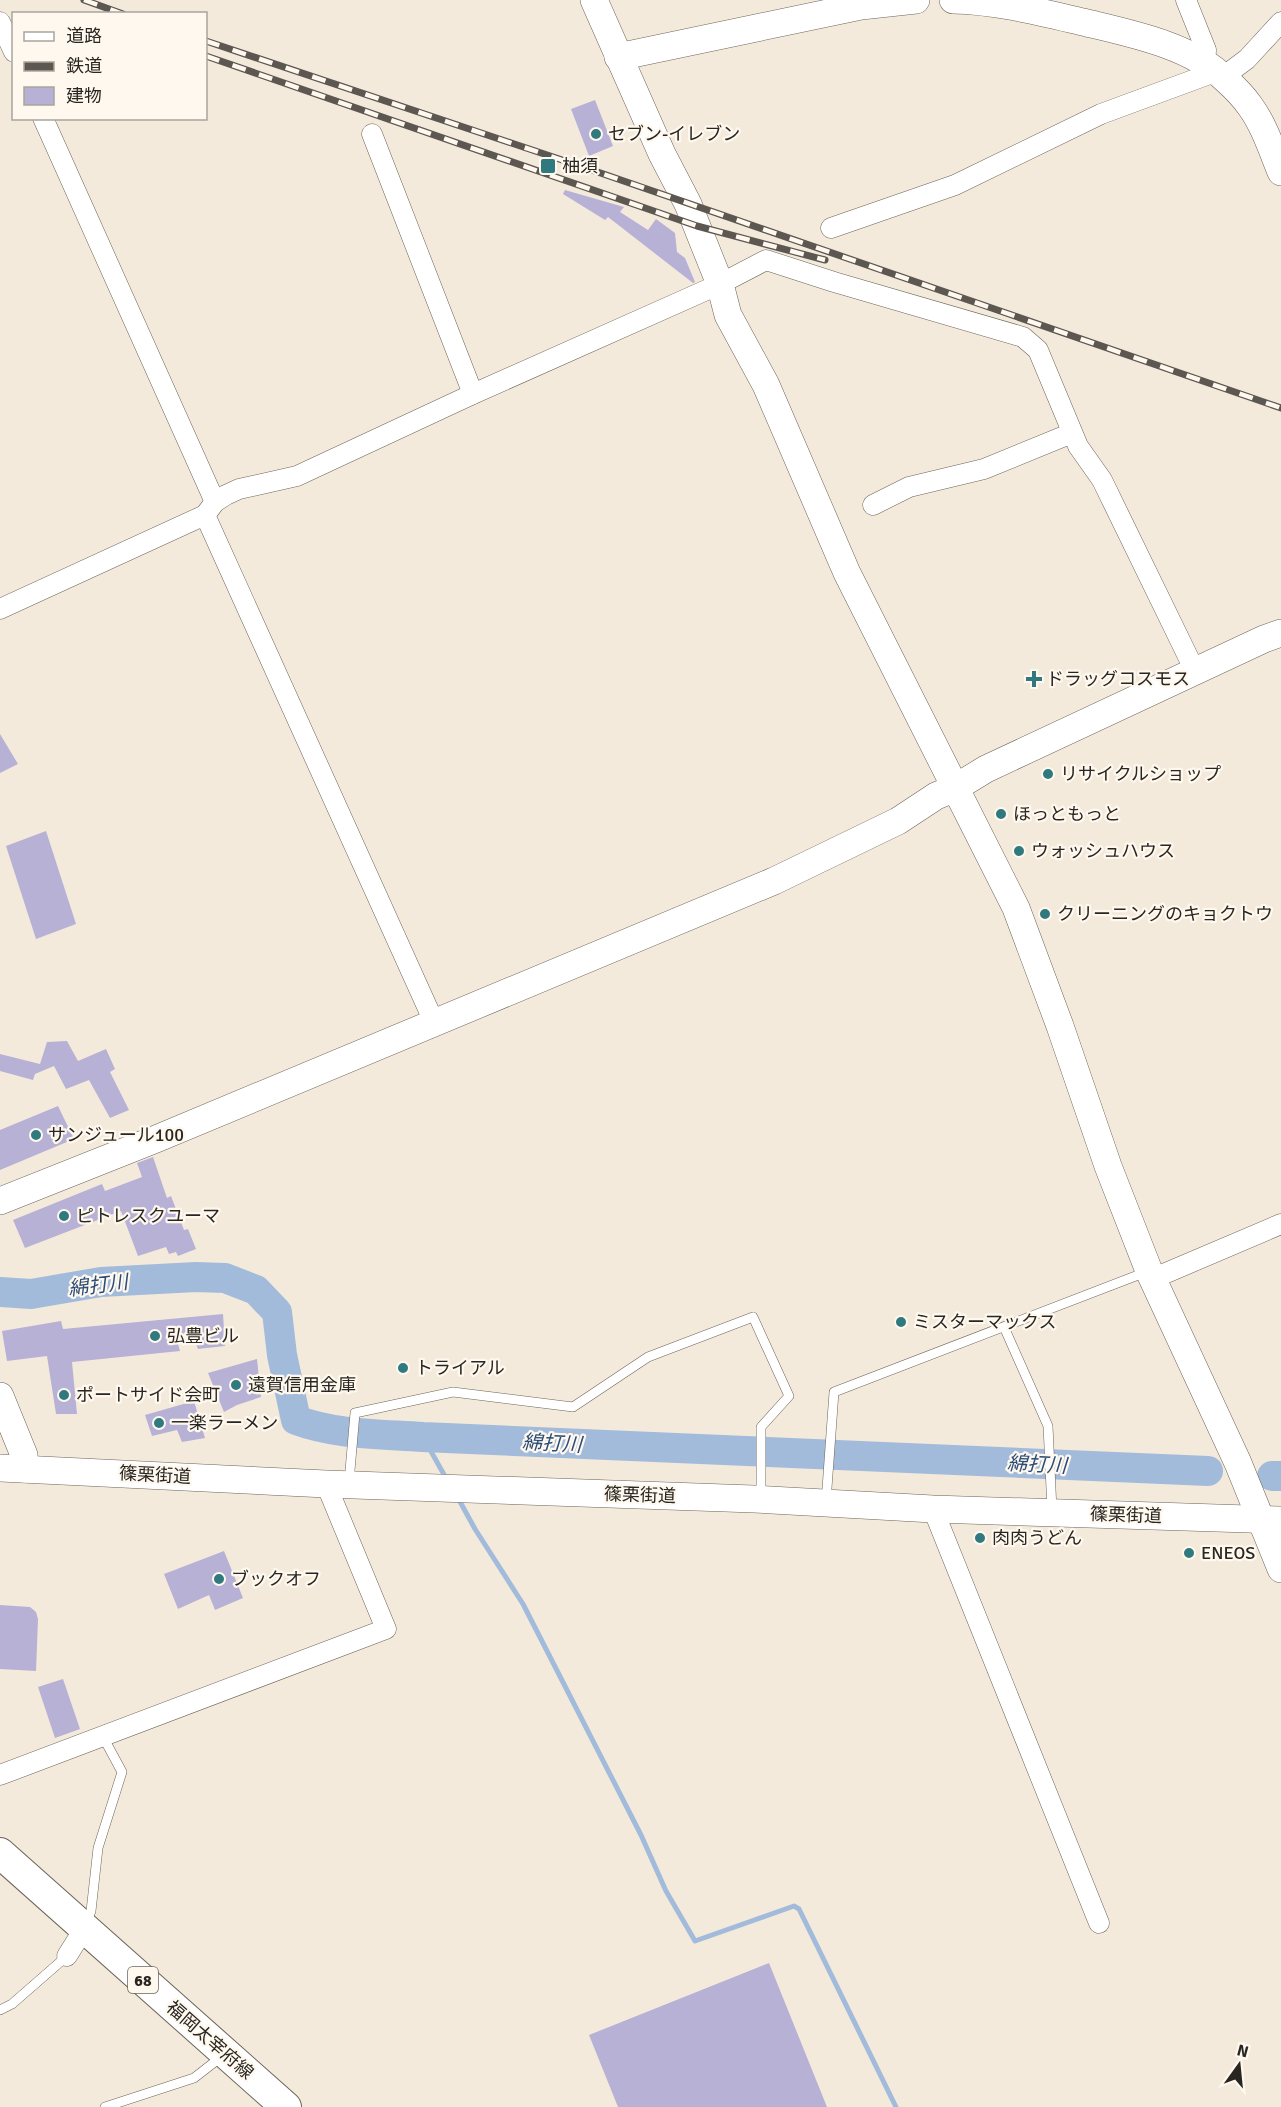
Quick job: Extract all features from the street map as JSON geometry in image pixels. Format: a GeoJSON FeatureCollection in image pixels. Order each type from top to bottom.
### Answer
{"type":"FeatureCollection","features":[{"type":"Feature","properties":{"kind":"main road","name":"福岡太宰府線"},"geometry":{"type":"LineString","coordinates":[[0,1853],[286,2107]]}},
{"type":"Feature","properties":{"kind":"street"},"geometry":{"type":"LineString","coordinates":[[594,0],[662,154],[688,204],[720,284],[728,315],[766,386],[848,573],[1016,908],[1060,1026],[1108,1166],[1150,1275],[1238,1463],[1247,1489],[1271,1520],[1281,1569]]}},
{"type":"Feature","properties":{"kind":"street"},"geometry":{"type":"LineString","coordinates":[[618,57],[861,6],[916,0]]}},
{"type":"Feature","properties":{"kind":"street"},"geometry":{"type":"LineString","coordinates":[[953,0],[982,0],[1065,18],[1144,37],[1178,49],[1215,71],[1250,106],[1281,172]]}},
{"type":"Feature","properties":{"kind":"street"},"geometry":{"type":"LineString","coordinates":[[1186,0],[1215,71]]}},
{"type":"Feature","properties":{"kind":"street"},"geometry":{"type":"LineString","coordinates":[[0,22],[12,48]]}},
{"type":"Feature","properties":{"kind":"street"},"geometry":{"type":"LineString","coordinates":[[831,228],[955,185],[1101,114],[1247,59],[1281,22]]}},
{"type":"Feature","properties":{"kind":"street"},"geometry":{"type":"LineString","coordinates":[[44,120],[210,509],[434,1022]]}},
{"type":"Feature","properties":{"kind":"street"},"geometry":{"type":"LineString","coordinates":[[372,134],[473,394]]}},
{"type":"Feature","properties":{"kind":"street"},"geometry":{"type":"LineString","coordinates":[[0,609],[210,509],[239,489],[297,476],[473,394],[720,284],[766,260],[1023,337],[1038,350],[1078,446],[1102,480],[1195,671]]}},
{"type":"Feature","properties":{"kind":"street"},"geometry":{"type":"LineString","coordinates":[[873,505],[909,487],[984,469],[1072,433]]}},
{"type":"Feature","properties":{"kind":"street"},"geometry":{"type":"LineString","coordinates":[[0,1201],[156,1139],[774,881],[898,821],[936,796],[955,788],[986,769],[1281,633]]}},
{"type":"Feature","properties":{"kind":"street"},"geometry":{"type":"LineString","coordinates":[[1150,1275],[1281,1224]]}},
{"type":"Feature","properties":{"kind":"street"},"geometry":{"type":"LineString","coordinates":[[0,1396],[24,1455],[12,1469]]}},
{"type":"Feature","properties":{"kind":"street","name":"篠栗街道"},"geometry":{"type":"LineString","coordinates":[[12,1469],[933,1509],[1271,1520]]}},
{"type":"Feature","properties":{"kind":"street"},"geometry":{"type":"LineString","coordinates":[[0,1775],[386,1629],[337,1484]]}},
{"type":"Feature","properties":{"kind":"street"},"geometry":{"type":"LineString","coordinates":[[933,1509],[1099,1923]]}},
{"type":"Feature","properties":{"kind":"street"},"geometry":{"type":"LineString","coordinates":[[67,1956],[84,1929]]}},
{"type":"Feature","properties":{"kind":"lane"},"geometry":{"type":"LineString","coordinates":[[826,1504],[834,1392],[1004,1327],[1150,1275]]}},
{"type":"Feature","properties":{"kind":"lane"},"geometry":{"type":"LineString","coordinates":[[337,1484],[355,1413],[453,1392],[573,1407],[648,1357],[753,1317],[789,1396],[761,1427],[761,1500]]}},
{"type":"Feature","properties":{"kind":"lane"},"geometry":{"type":"LineString","coordinates":[[1004,1327],[1048,1426],[1052,1513]]}},
{"type":"Feature","properties":{"kind":"lane"},"geometry":{"type":"LineString","coordinates":[[84,1929],[91,1911],[98,1848],[122,1772],[102,1735]]}},
{"type":"Feature","properties":{"kind":"lane"},"geometry":{"type":"LineString","coordinates":[[0,2010],[12,2004],[67,1956]]}},
{"type":"Feature","properties":{"kind":"lane"},"geometry":{"type":"LineString","coordinates":[[105,2107],[194,2078],[226,2054]]}},
{"type":"Feature","properties":{"kind":"building"},"geometry":{"type":"Polygon","coordinates":[[[595,100],[613,146],[589,156],[571,109],[595,100]]]}},
{"type":"Feature","properties":{"kind":"building"},"geometry":{"type":"Polygon","coordinates":[[[565,190],[624,207],[620,212],[648,230],[656,219],[675,233],[677,252],[685,258],[695,282],[693,283],[608,217],[605,220],[563,194],[565,190]]]}},
{"type":"Feature","properties":{"kind":"building"},"geometry":{"type":"Polygon","coordinates":[[[0,734],[18,764],[0,773],[0,734]]]}},
{"type":"Feature","properties":{"kind":"building"},"geometry":{"type":"Polygon","coordinates":[[[46,831],[76,924],[36,939],[6,846],[46,831]]]}},
{"type":"Feature","properties":{"kind":"building"},"geometry":{"type":"Polygon","coordinates":[[[67,1041],[78,1061],[106,1049],[115,1069],[110,1072],[129,1110],[110,1118],[89,1080],[66,1089],[54,1066],[35,1074],[33,1080],[0,1071],[0,1054],[40,1064],[47,1042],[67,1041]]]}},
{"type":"Feature","properties":{"kind":"building","name":"サンジュール100"},"geometry":{"type":"Polygon","coordinates":[[[58,1106],[74,1139],[0,1170],[0,1130],[58,1106]]]}},
{"type":"Feature","properties":{"kind":"building"},"geometry":{"type":"Polygon","coordinates":[[[153,1157],[167,1198],[171,1196],[184,1230],[188,1229],[196,1249],[178,1256],[176,1252],[169,1254],[166,1247],[138,1256],[121,1211],[25,1248],[13,1220],[102,1184],[105,1191],[142,1177],[137,1163],[153,1157]]]}},
{"type":"Feature","properties":{"kind":"building"},"geometry":{"type":"Polygon","coordinates":[[[223,1314],[225,1346],[198,1349],[191,1332],[176,1337],[180,1351],[72,1362],[77,1414],[56,1414],[47,1356],[7,1361],[2,1331],[61,1321],[63,1329],[223,1314]]]}},
{"type":"Feature","properties":{"kind":"building","name":"遠賀信用金庫"},"geometry":{"type":"Polygon","coordinates":[[[257,1359],[261,1397],[224,1412],[208,1373],[257,1359]]]}},
{"type":"Feature","properties":{"kind":"building"},"geometry":{"type":"Polygon","coordinates":[[[194,1401],[205,1438],[182,1442],[177,1430],[152,1436],[145,1415],[194,1401]]]}},
{"type":"Feature","properties":{"kind":"building"},"geometry":{"type":"Polygon","coordinates":[[[224,1551],[243,1598],[215,1610],[209,1595],[178,1609],[164,1574],[224,1551]]]}},
{"type":"Feature","properties":{"kind":"building"},"geometry":{"type":"Polygon","coordinates":[[[0,1605],[30,1607],[36,1612],[38,1619],[36,1671],[0,1669],[0,1605]]]}},
{"type":"Feature","properties":{"kind":"building"},"geometry":{"type":"Polygon","coordinates":[[[63,1679],[80,1729],[55,1738],[38,1687],[63,1679]]]}},
{"type":"Feature","properties":{"kind":"building"},"geometry":{"type":"Polygon","coordinates":[[[769,1963],[827,2107],[618,2107],[589,2035],[769,1963]]]}},
{"type":"Feature","properties":{"kind":"waterway","name":"綿打川"},"geometry":{"type":"LineString","coordinates":[[0,1292],[31,1294],[101,1282],[196,1277],[225,1278],[256,1290],[277,1312],[282,1355],[296,1420],[327,1429],[423,1437],[1208,1471]]}},
{"type":"Feature","properties":{"kind":"waterway"},"geometry":{"type":"LineString","coordinates":[[423,1437],[447,1480]]}},
{"type":"Feature","properties":{"kind":"waterway","name":"綿打川"},"geometry":{"type":"LineString","coordinates":[[1272,1476],[1281,1476]]}},
{"type":"Feature","properties":{"kind":"waterway"},"geometry":{"type":"LineString","coordinates":[[458,1498],[523,1604],[641,1835],[666,1891],[695,1941],[794,1906],[799,1909],[896,2107]]}},
{"type":"Feature","properties":{"kind":"railway"},"geometry":{"type":"LineString","coordinates":[[84,0],[117,12]]}},
{"type":"Feature","properties":{"kind":"railway"},"geometry":{"type":"LineString","coordinates":[[207,41],[589,169],[1281,408]]}},
{"type":"Feature","properties":{"kind":"railway"},"geometry":{"type":"LineString","coordinates":[[207,56],[697,226],[825,260]]}},
{"type":"Feature","properties":{"kind":"place","name":"セブン-イレブン"},"geometry":{"type":"Point","coordinates":[596,134]}},
{"type":"Feature","properties":{"kind":"place","name":"柚須"},"geometry":{"type":"Point","coordinates":[548,166]}},
{"type":"Feature","properties":{"kind":"place","name":"ドラッグコスモス"},"geometry":{"type":"Point","coordinates":[1034,679]}},
{"type":"Feature","properties":{"kind":"place","name":"リサイクルショップ"},"geometry":{"type":"Point","coordinates":[1048,774]}},
{"type":"Feature","properties":{"kind":"place","name":"ほっともっと"},"geometry":{"type":"Point","coordinates":[1001,814]}},
{"type":"Feature","properties":{"kind":"place","name":"ウォッシュハウス"},"geometry":{"type":"Point","coordinates":[1019,851]}},
{"type":"Feature","properties":{"kind":"place","name":"クリーニングのキョクトウ"},"geometry":{"type":"Point","coordinates":[1045,914]}},
{"type":"Feature","properties":{"kind":"place","name":"サンジュール100"},"geometry":{"type":"Point","coordinates":[36,1135]}},
{"type":"Feature","properties":{"kind":"place","name":"ピトレスクユーマ"},"geometry":{"type":"Point","coordinates":[64,1216]}},
{"type":"Feature","properties":{"kind":"place","name":"ミスターマックス"},"geometry":{"type":"Point","coordinates":[901,1322]}},
{"type":"Feature","properties":{"kind":"place","name":"弘豊ビル"},"geometry":{"type":"Point","coordinates":[155,1336]}},
{"type":"Feature","properties":{"kind":"place","name":"トライアル"},"geometry":{"type":"Point","coordinates":[403,1368]}},
{"type":"Feature","properties":{"kind":"place","name":"遠賀信用金庫"},"geometry":{"type":"Point","coordinates":[236,1385]}},
{"type":"Feature","properties":{"kind":"place","name":"ポートサイド会町"},"geometry":{"type":"Point","coordinates":[64,1395]}},
{"type":"Feature","properties":{"kind":"place","name":"一楽ラーメン"},"geometry":{"type":"Point","coordinates":[159,1423]}},
{"type":"Feature","properties":{"kind":"place","name":"肉肉うどん"},"geometry":{"type":"Point","coordinates":[980,1538]}},
{"type":"Feature","properties":{"kind":"place","name":"ENEOS"},"geometry":{"type":"Point","coordinates":[1189,1553]}},
{"type":"Feature","properties":{"kind":"place","name":"ブックオフ"},"geometry":{"type":"Point","coordinates":[219,1579]}}]}
